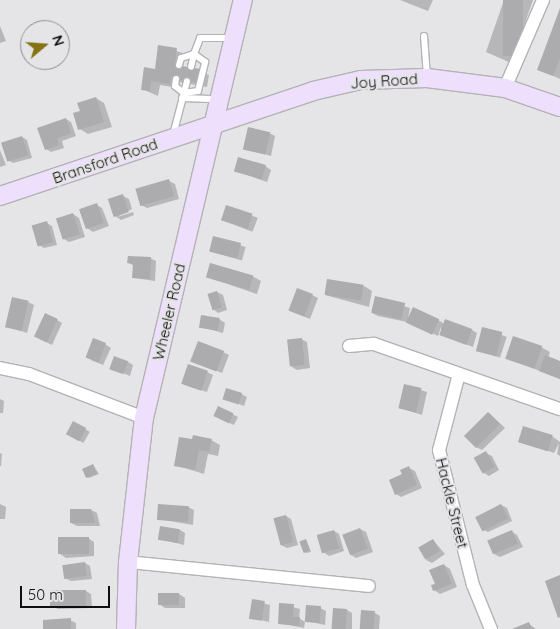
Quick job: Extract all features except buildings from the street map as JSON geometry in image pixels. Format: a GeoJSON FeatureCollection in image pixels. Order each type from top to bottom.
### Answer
{"type":"FeatureCollection","features":[{"type":"Feature","properties":{"kind":"street","name":"Wheeler Road"},"geometry":{"type":"LineString","coordinates":[[126,629],[128,562],[144,418],[211,127],[243,0]]}},
{"type":"Feature","properties":{"kind":"street"},"geometry":{"type":"LineString","coordinates":[[505,88],[543,0]]}},
{"type":"Feature","properties":{"kind":"street","name":"Joy Road"},"geometry":{"type":"LineString","coordinates":[[211,127],[312,91],[361,80],[427,78],[505,88],[560,107]]}},
{"type":"Feature","properties":{"kind":"street","name":"Bransford Road"},"geometry":{"type":"LineString","coordinates":[[0,196],[211,127]]}},
{"type":"Feature","properties":{"kind":"street"},"geometry":{"type":"LineString","coordinates":[[349,346],[374,344],[560,409]]}},
{"type":"Feature","properties":{"kind":"street"},"geometry":{"type":"LineString","coordinates":[[0,368],[29,374],[144,418]]}},
{"type":"Feature","properties":{"kind":"street","name":"Hackle Street"},"geometry":{"type":"LineString","coordinates":[[459,374],[439,450],[473,585],[491,629]]}},
{"type":"Feature","properties":{"kind":"street"},"geometry":{"type":"LineString","coordinates":[[128,562],[369,586]]}},
{"type":"Feature","properties":{"kind":"lane"},"geometry":{"type":"LineString","coordinates":[[424,36],[427,78]]}},
{"type":"Feature","properties":{"kind":"lane"},"geometry":{"type":"LineString","coordinates":[[191,67],[200,38],[233,38]]}},
{"type":"Feature","properties":{"kind":"lane"},"geometry":{"type":"LineString","coordinates":[[179,65],[181,58],[194,54]]}},
{"type":"Feature","properties":{"kind":"lane"},"geometry":{"type":"LineString","coordinates":[[183,96],[198,91],[205,62],[194,54]]}},
{"type":"Feature","properties":{"kind":"lane"},"geometry":{"type":"LineString","coordinates":[[176,79],[174,86],[183,96],[218,99]]}},
{"type":"Feature","properties":{"kind":"lane"},"geometry":{"type":"LineString","coordinates":[[172,139],[187,81]]}}]}
